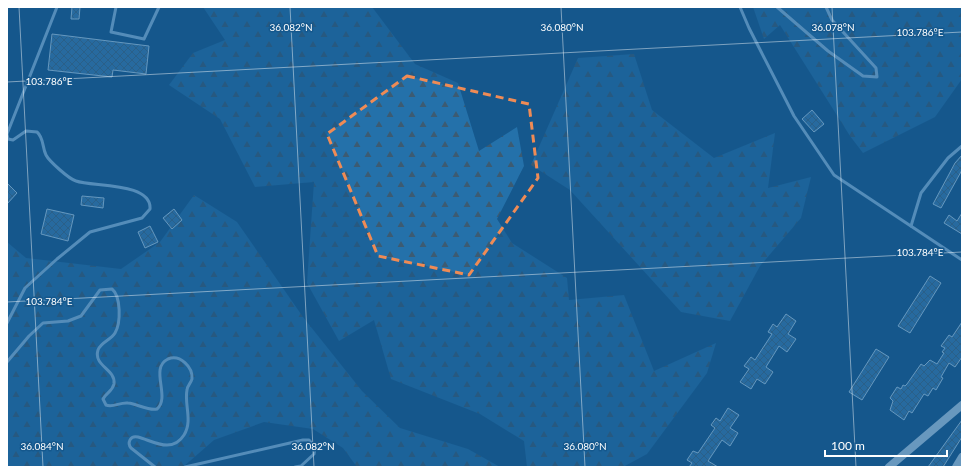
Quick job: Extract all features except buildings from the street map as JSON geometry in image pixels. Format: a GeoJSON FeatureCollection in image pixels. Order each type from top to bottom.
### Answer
{"type":"FeatureCollection","features":[{"type":"Feature","properties":{"kind":"street"},"geometry":{"type":"LineString","coordinates":[[888,467],[962,405]]}},
{"type":"Feature","properties":{"kind":"street"},"geometry":{"type":"LineString","coordinates":[[956,467],[962,457]]}},
{"type":"Feature","properties":{"kind":"lane"},"geometry":{"type":"LineString","coordinates":[[7,323],[25,288],[90,232],[142,218],[150,209],[149,200],[144,194],[107,184],[75,181],[46,156],[42,138],[37,132],[26,131],[13,140],[9,140],[7,137],[57,7]]}},
{"type":"Feature","properties":{"kind":"lane"},"geometry":{"type":"LineString","coordinates":[[116,7],[111,32],[144,39],[159,7]]}},
{"type":"Feature","properties":{"kind":"lane"},"geometry":{"type":"LineString","coordinates":[[740,7],[749,28],[794,116],[834,175],[962,260]]}},
{"type":"Feature","properties":{"kind":"lane"},"geometry":{"type":"LineString","coordinates":[[777,7],[828,51],[862,76],[877,77],[876,68],[832,20],[826,7]]}},
{"type":"Feature","properties":{"kind":"lane"},"geometry":{"type":"LineString","coordinates":[[910,226],[921,193],[948,158],[962,146]]}},
{"type":"Feature","properties":{"kind":"lane"},"geometry":{"type":"LineString","coordinates":[[7,362],[29,336],[43,323],[68,321],[81,316],[100,290],[112,289],[118,298],[119,318],[115,333],[101,345],[97,353],[99,362],[110,371],[114,380],[112,389],[104,397],[106,405],[110,406],[124,402],[137,404],[152,410],[157,409],[161,403],[160,370],[164,362],[171,358],[181,360],[189,367],[191,372],[190,384],[187,389],[188,424],[183,437],[171,444],[164,445],[150,443],[137,437],[130,440],[129,444],[131,448],[155,467]]}},
{"type":"Feature","properties":{"kind":"lane"},"geometry":{"type":"LineString","coordinates":[[185,467],[303,440],[309,440],[315,448],[314,454],[301,466],[295,467]]}},
{"type":"Feature","properties":{"kind":"highlighted area"},"geometry":{"type":"Polygon","coordinates":[[[407,76],[529,104],[538,178],[469,275],[378,256],[327,134],[407,76]]]}},
{"type":"Feature","properties":{"kind":"green space"},"geometry":{"type":"Polygon","coordinates":[[[203,7],[372,7],[415,64],[458,83],[479,151],[517,127],[524,166],[497,219],[512,243],[567,278],[569,300],[624,295],[654,371],[716,343],[707,373],[647,454],[623,467],[527,467],[524,441],[480,414],[391,379],[374,320],[339,341],[307,283],[314,182],[255,187],[220,119],[169,85],[193,53],[225,40],[203,7]]]}},
{"type":"Feature","properties":{"kind":"green space"},"geometry":{"type":"Polygon","coordinates":[[[753,7],[962,7],[962,79],[935,117],[863,153],[850,136],[780,25],[764,39],[753,7]]]}},
{"type":"Feature","properties":{"kind":"green space"},"geometry":{"type":"Polygon","coordinates":[[[634,54],[652,110],[714,158],[775,133],[768,188],[811,177],[801,218],[760,266],[730,321],[681,312],[570,190],[531,165],[578,58],[634,54]]]}},
{"type":"Feature","properties":{"kind":"green space"},"geometry":{"type":"Polygon","coordinates":[[[194,195],[237,222],[303,317],[362,391],[400,428],[468,449],[500,467],[357,467],[343,448],[313,429],[264,422],[214,440],[183,467],[7,467],[7,242],[26,258],[121,269],[160,242],[194,195]]]}}]}
